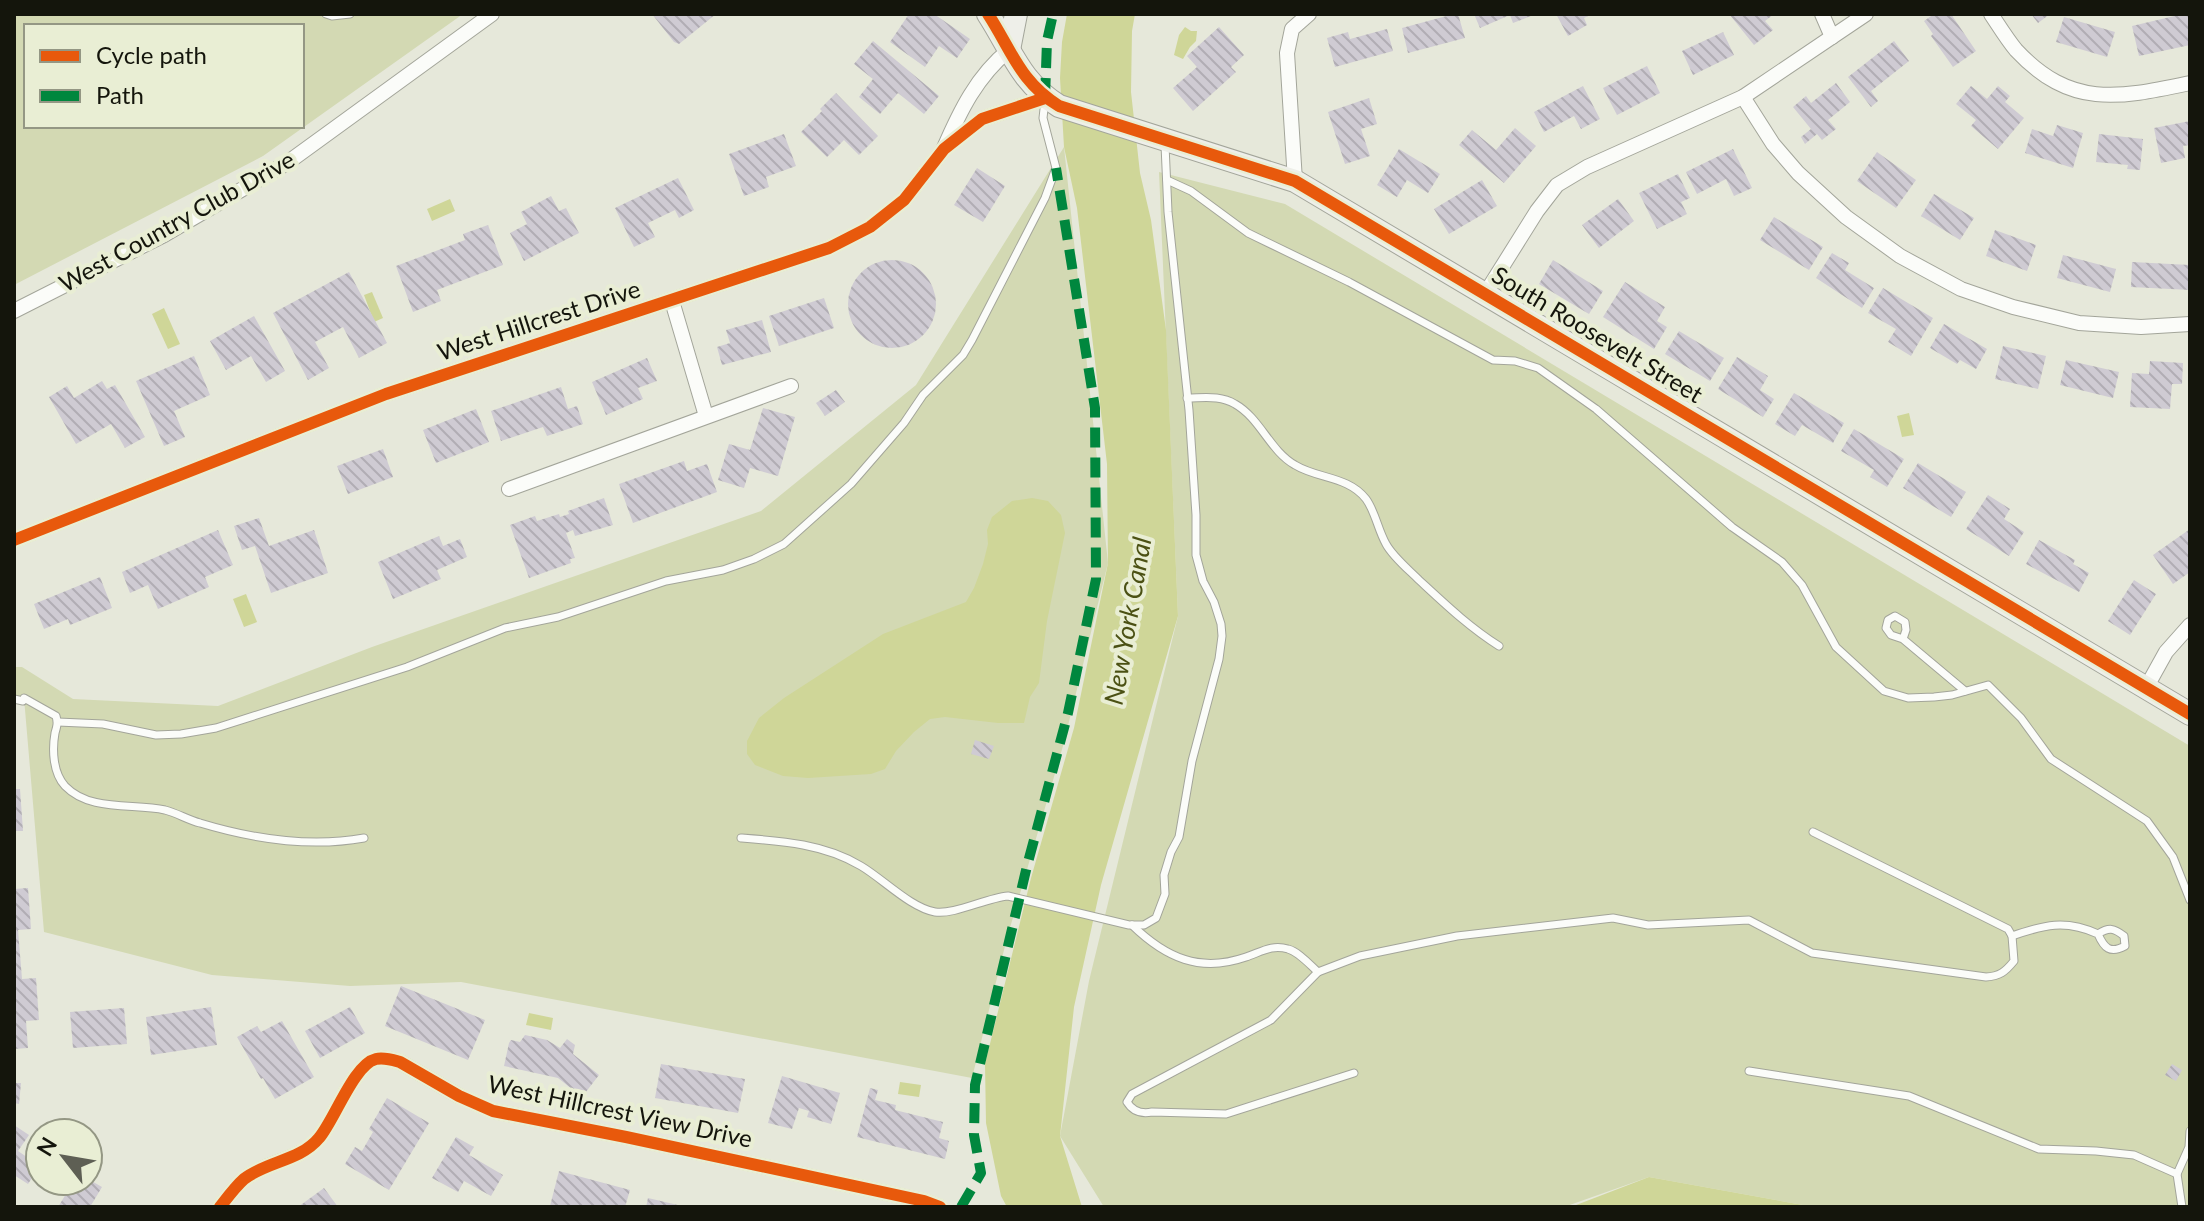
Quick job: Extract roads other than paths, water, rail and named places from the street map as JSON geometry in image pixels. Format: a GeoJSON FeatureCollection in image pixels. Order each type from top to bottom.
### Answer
{"type":"FeatureCollection","features":[{"type":"Feature","properties":{"kind":"street","name":"West Country Club Drive"},"geometry":{"type":"LineString","coordinates":[[14,311],[164,235],[287,163],[492,14]]}},
{"type":"Feature","properties":{"kind":"street"},"geometry":{"type":"LineString","coordinates":[[988,14],[1025,77],[1052,102]]}},
{"type":"Feature","properties":{"kind":"street"},"geometry":{"type":"LineString","coordinates":[[1009,50],[1016,14]]}},
{"type":"Feature","properties":{"kind":"street"},"geometry":{"type":"LineString","coordinates":[[1295,181],[1287,53],[1292,29],[1309,14]]}},
{"type":"Feature","properties":{"kind":"street"},"geometry":{"type":"LineString","coordinates":[[1822,14],[1832,37]]}},
{"type":"Feature","properties":{"kind":"street"},"geometry":{"type":"LineString","coordinates":[[1485,294],[1557,185],[1587,167],[1743,97],[1866,14]]}},
{"type":"Feature","properties":{"kind":"street"},"geometry":{"type":"LineString","coordinates":[[1991,14],[2014,48],[2039,72],[2063,87],[2088,94],[2113,95],[2137,94],[2190,83]]}},
{"type":"Feature","properties":{"kind":"street","name":"West Hillcrest Drive"},"geometry":{"type":"LineString","coordinates":[[944,149],[959,112],[990,65],[1009,50]]}},
{"type":"Feature","properties":{"kind":"street"},"geometry":{"type":"LineString","coordinates":[[1743,97],[1773,144],[1798,173],[1846,217],[1900,256],[1961,289],[2013,307],[2079,323],[2141,327],[2190,324]]}},
{"type":"Feature","properties":{"kind":"street","name":"West Hillcrest Drive"},"geometry":{"type":"LineString","coordinates":[[14,540],[386,394],[829,248],[870,227],[904,200],[944,149],[982,119],[1052,102]]}},
{"type":"Feature","properties":{"kind":"street","name":"South Roosevelt Street"},"geometry":{"type":"LineString","coordinates":[[1052,102],[1295,181],[2190,714]]}},
{"type":"Feature","properties":{"kind":"street"},"geometry":{"type":"LineString","coordinates":[[672,301],[706,416]]}},
{"type":"Feature","properties":{"kind":"street"},"geometry":{"type":"LineString","coordinates":[[509,489],[791,386]]}},
{"type":"Feature","properties":{"kind":"street"},"geometry":{"type":"LineString","coordinates":[[2146,688],[2166,652],[2190,625]]}},
{"type":"Feature","properties":{"kind":"street","name":"West Hillcrest View Drive"},"geometry":{"type":"LineString","coordinates":[[220,1207],[244,1179],[272,1164],[301,1154],[319,1138],[357,1075],[375,1059],[400,1062],[459,1096],[493,1111],[641,1140],[940,1207]]}},
{"type":"Feature","properties":{"kind":"lane"},"geometry":{"type":"LineString","coordinates":[[326,14],[350,14]]}},
{"type":"Feature","properties":{"kind":"lane"},"geometry":{"type":"LineString","coordinates":[[58,722],[103,724],[156,735],[216,728],[407,667],[505,628],[558,617],[666,581],[723,570],[784,544],[861,473],[904,423],[923,395],[963,355],[1045,198],[1056,168],[1043,118],[1052,102]]}},
{"type":"Feature","properties":{"kind":"lane"},"geometry":{"type":"LineString","coordinates":[[741,838],[794,843],[840,855],[920,906],[938,913],[995,897],[1019,898],[1132,925],[1144,925],[1156,918],[1165,894],[1164,875],[1179,837],[1192,761],[1219,659],[1222,636],[1214,602],[1203,581],[1196,555],[1187,398],[1167,180],[1159,138]]}},
{"type":"Feature","properties":{"kind":"lane"},"geometry":{"type":"LineString","coordinates":[[1167,180],[1191,191],[1248,233],[1349,282],[1493,360],[1515,361],[1538,368],[1596,409],[1732,527],[1782,562],[1802,585],[1836,647],[1884,691],[1908,698],[1952,695],[1988,685],[2021,718],[2051,759],[2147,821],[2173,857],[2190,900]]}},
{"type":"Feature","properties":{"kind":"lane"},"geometry":{"type":"LineString","coordinates":[[1187,398],[1219,397],[1236,404],[1293,464],[1310,473],[1346,482],[1366,499],[1387,546],[1410,571],[1464,622],[1499,646]]}},
{"type":"Feature","properties":{"kind":"lane"},"geometry":{"type":"LineString","coordinates":[[1903,639],[1965,691]]}},
{"type":"Feature","properties":{"kind":"lane"},"geometry":{"type":"LineString","coordinates":[[14,699],[23,701],[24,698],[56,716],[54,751],[58,778],[78,796],[91,801],[169,811],[196,822],[258,837],[315,843],[364,838]]}},
{"type":"Feature","properties":{"kind":"lane"},"geometry":{"type":"LineString","coordinates":[[1354,1073],[1226,1114],[1142,1114],[1127,1102],[1132,1094],[1271,1020],[1318,972],[1360,956],[1457,936],[1613,918],[1648,925],[1749,920],[1812,953],[1986,977],[1998,977],[2014,961],[2012,936],[2008,929],[1813,832]]}},
{"type":"Feature","properties":{"kind":"lane"},"geometry":{"type":"LineString","coordinates":[[2012,936],[2047,924],[2081,926],[2098,934]]}},
{"type":"Feature","properties":{"kind":"lane"},"geometry":{"type":"LineString","coordinates":[[1132,925],[1147,940],[1186,962],[1216,965],[1269,947],[1290,949],[1318,972]]}},
{"type":"Feature","properties":{"kind":"lane"},"geometry":{"type":"LineString","coordinates":[[1749,1071],[1909,1096],[2039,1149],[2134,1155],[2177,1174]]}},
{"type":"Feature","properties":{"kind":"lane"},"geometry":{"type":"LineString","coordinates":[[2182,1207],[2177,1174],[2189,1147],[2190,1131]]}},
{"type":"Feature","properties":{"kind":"water","name":"New York Canal"},"geometry":{"type":"Polygon","coordinates":[[[1067,14],[1135,14],[1131,92],[1140,173],[1151,220],[1166,330],[1178,616],[1101,885],[1074,1007],[1060,1136],[1082,1207],[1007,1207],[1001,1196],[986,1123],[985,1064],[1031,878],[1074,728],[1108,563],[1107,464],[1077,208],[1064,147],[1060,78],[1067,14]]]}},
{"type":"Feature","properties":{"kind":"water"},"geometry":{"type":"Polygon","coordinates":[[[1185,27],[1197,31],[1196,41],[1183,59],[1174,55],[1179,35],[1185,27]]]}},
{"type":"Feature","properties":{"kind":"water"},"geometry":{"type":"Polygon","coordinates":[[[450,199],[455,211],[432,221],[427,209],[450,199]]]}},
{"type":"Feature","properties":{"kind":"water"},"geometry":{"type":"Polygon","coordinates":[[[372,292],[383,318],[374,322],[364,295],[372,292]]]}},
{"type":"Feature","properties":{"kind":"water"},"geometry":{"type":"Polygon","coordinates":[[[164,308],[180,344],[168,349],[152,314],[164,308]]]}},
{"type":"Feature","properties":{"kind":"water"},"geometry":{"type":"Polygon","coordinates":[[[1909,413],[1914,435],[1902,437],[1897,416],[1909,413]]]}},
{"type":"Feature","properties":{"kind":"water"},"geometry":{"type":"Polygon","coordinates":[[[1032,498],[1048,501],[1061,515],[1065,533],[1047,621],[1039,683],[1030,697],[1024,723],[945,717],[930,719],[896,751],[885,769],[871,774],[808,778],[783,776],[755,765],[747,754],[747,741],[759,718],[784,698],[883,634],[966,602],[983,564],[988,544],[987,530],[992,517],[1012,501],[1032,498]]]}},
{"type":"Feature","properties":{"kind":"water"},"geometry":{"type":"Polygon","coordinates":[[[246,594],[257,622],[244,627],[233,599],[246,594]]]}},
{"type":"Feature","properties":{"kind":"water"},"geometry":{"type":"Polygon","coordinates":[[[529,1013],[553,1018],[551,1030],[526,1025],[529,1013]]]}},
{"type":"Feature","properties":{"kind":"water"},"geometry":{"type":"Polygon","coordinates":[[[900,1082],[921,1085],[919,1097],[898,1094],[900,1082]]]}},
{"type":"Feature","properties":{"kind":"water"},"geometry":{"type":"Polygon","coordinates":[[[1649,1177],[1814,1207],[1571,1207],[1649,1177]]]}}]}
